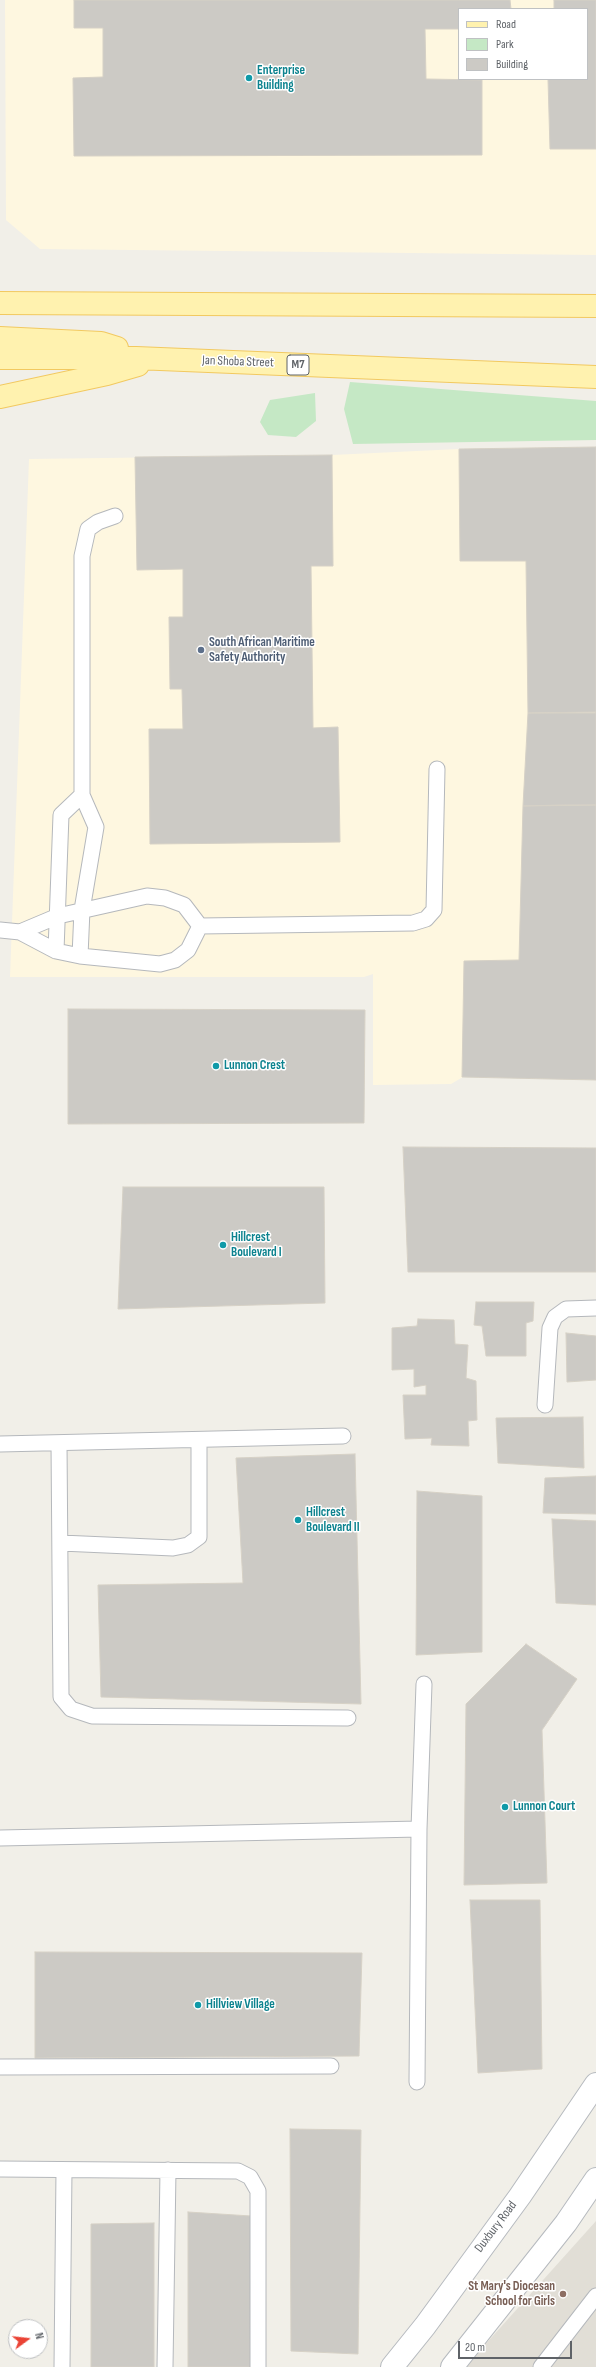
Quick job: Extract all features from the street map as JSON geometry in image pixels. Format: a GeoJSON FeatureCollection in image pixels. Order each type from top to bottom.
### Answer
{"type":"FeatureCollection","features":[{"type":"Feature","properties":{"kind":"main road"},"geometry":{"type":"LineString","coordinates":[[0,303],[596,306]]}},
{"type":"Feature","properties":{"kind":"main road"},"geometry":{"type":"LineString","coordinates":[[0,338],[101,343],[136,358]]}},
{"type":"Feature","properties":{"kind":"main road","name":"Jan Shoba Street"},"geometry":{"type":"LineString","coordinates":[[0,358],[136,358],[596,377]]}},
{"type":"Feature","properties":{"kind":"main road"},"geometry":{"type":"LineString","coordinates":[[0,397],[107,374],[159,359]]}},
{"type":"Feature","properties":{"kind":"main road","name":"Duxbury Road"},"geometry":{"type":"LineString","coordinates":[[392,2367],[425,2326],[520,2196],[596,2084]]}},
{"type":"Feature","properties":{"kind":"main road"},"geometry":{"type":"LineString","coordinates":[[452,2367],[561,2228],[596,2179]]}},
{"type":"Feature","properties":{"kind":"lane"},"geometry":{"type":"LineString","coordinates":[[80,956],[82,910],[96,826],[82,795],[82,556],[88,529],[98,522],[115,516]]}},
{"type":"Feature","properties":{"kind":"lane"},"geometry":{"type":"LineString","coordinates":[[200,926],[413,923],[426,919],[434,910],[437,769]]}},
{"type":"Feature","properties":{"kind":"lane"},"geometry":{"type":"LineString","coordinates":[[56,951],[61,815],[82,795]]}},
{"type":"Feature","properties":{"kind":"lane"},"geometry":{"type":"LineString","coordinates":[[20,932],[58,916],[147,896],[165,898],[184,905],[200,926]]}},
{"type":"Feature","properties":{"kind":"lane"},"geometry":{"type":"LineString","coordinates":[[0,930],[20,932],[56,951],[80,956],[160,964],[175,960],[188,950],[200,926]]}},
{"type":"Feature","properties":{"kind":"lane"},"geometry":{"type":"LineString","coordinates":[[545,1405],[550,1328],[555,1317],[566,1309],[596,1308]]}},
{"type":"Feature","properties":{"kind":"lane"},"geometry":{"type":"LineString","coordinates":[[0,1444],[343,1436]]}},
{"type":"Feature","properties":{"kind":"lane"},"geometry":{"type":"LineString","coordinates":[[61,1543],[173,1548],[188,1545],[199,1537],[199,1440]]}},
{"type":"Feature","properties":{"kind":"lane"},"geometry":{"type":"LineString","coordinates":[[59,1443],[61,1543],[60,1697],[71,1709],[92,1716],[348,1718]]}},
{"type":"Feature","properties":{"kind":"lane"},"geometry":{"type":"LineString","coordinates":[[417,2082],[419,1829],[424,1684]]}},
{"type":"Feature","properties":{"kind":"lane"},"geometry":{"type":"LineString","coordinates":[[0,1838],[419,1829]]}},
{"type":"Feature","properties":{"kind":"lane"},"geometry":{"type":"LineString","coordinates":[[0,2067],[331,2066]]}},
{"type":"Feature","properties":{"kind":"lane"},"geometry":{"type":"LineString","coordinates":[[0,2169],[238,2171],[250,2177],[258,2191],[258,2367]]}},
{"type":"Feature","properties":{"kind":"lane"},"geometry":{"type":"LineString","coordinates":[[62,2367],[64,2170]]}},
{"type":"Feature","properties":{"kind":"lane"},"geometry":{"type":"LineString","coordinates":[[165,2367],[168,2170]]}},
{"type":"Feature","properties":{"kind":"lane"},"geometry":{"type":"LineString","coordinates":[[542,2367],[596,2296]]}},
{"type":"Feature","properties":{"kind":"shaded area"},"geometry":{"type":"Polygon","coordinates":[[[5,0],[596,0],[596,255],[40,249],[6,220],[5,0]]]}},
{"type":"Feature","properties":{"kind":"shaded area"},"geometry":{"type":"Polygon","coordinates":[[[596,447],[596,1080],[463,1077],[451,1084],[373,1085],[373,974],[364,977],[10,977],[29,459],[332,455],[459,449],[596,447]]]}},
{"type":"Feature","properties":{"kind":"shaded area","name":"St Mary's Diocesan School for Girls"},"geometry":{"type":"Polygon","coordinates":[[[596,2221],[596,2367],[465,2367],[596,2221]]]}},
{"type":"Feature","properties":{"kind":"green space"},"geometry":{"type":"Polygon","coordinates":[[[350,382],[596,401],[596,440],[353,444],[344,409],[350,382]]]}},
{"type":"Feature","properties":{"kind":"green space"},"geometry":{"type":"Polygon","coordinates":[[[315,393],[316,421],[296,437],[268,435],[260,422],[270,400],[315,393]]]}},
{"type":"Feature","properties":{"kind":"building","name":"Enterprise Building"},"geometry":{"type":"Polygon","coordinates":[[[74,0],[510,0],[511,8],[458,8],[458,29],[425,29],[426,79],[482,80],[482,155],[74,156],[73,78],[103,77],[103,28],[74,28],[74,0]]]}},
{"type":"Feature","properties":{"kind":"building"},"geometry":{"type":"Polygon","coordinates":[[[554,0],[596,0],[596,149],[550,149],[548,80],[588,80],[588,8],[554,8],[554,0]]]}},
{"type":"Feature","properties":{"kind":"building"},"geometry":{"type":"Polygon","coordinates":[[[596,447],[596,713],[528,713],[526,561],[460,561],[459,449],[596,447]]]}},
{"type":"Feature","properties":{"kind":"building"},"geometry":{"type":"Polygon","coordinates":[[[332,455],[333,566],[311,566],[313,728],[338,727],[340,842],[150,844],[149,729],[183,729],[182,689],[170,689],[169,617],[183,617],[183,569],[137,570],[135,457],[332,455]]]}},
{"type":"Feature","properties":{"kind":"building"},"geometry":{"type":"Polygon","coordinates":[[[596,712],[596,805],[523,806],[528,713],[596,712]]]}},
{"type":"Feature","properties":{"kind":"building"},"geometry":{"type":"Polygon","coordinates":[[[596,805],[596,1080],[462,1077],[464,961],[519,960],[523,806],[596,805]]]}},
{"type":"Feature","properties":{"kind":"building","name":"Lunnon Crest"},"geometry":{"type":"Polygon","coordinates":[[[68,1009],[365,1010],[364,1123],[68,1124],[68,1009]]]}},
{"type":"Feature","properties":{"kind":"building"},"geometry":{"type":"Polygon","coordinates":[[[403,1147],[596,1148],[596,1272],[408,1272],[403,1147]]]}},
{"type":"Feature","properties":{"kind":"building","name":"Hillcrest Boulevard I"},"geometry":{"type":"Polygon","coordinates":[[[123,1187],[324,1187],[325,1303],[118,1309],[123,1187]]]}},
{"type":"Feature","properties":{"kind":"building"},"geometry":{"type":"Polygon","coordinates":[[[476,1302],[534,1302],[533,1321],[526,1323],[526,1356],[486,1356],[482,1326],[474,1325],[476,1302]]]}},
{"type":"Feature","properties":{"kind":"building"},"geometry":{"type":"Polygon","coordinates":[[[418,1319],[454,1320],[455,1344],[468,1345],[466,1378],[476,1381],[477,1420],[468,1421],[469,1446],[431,1445],[432,1438],[405,1439],[403,1395],[426,1395],[426,1385],[414,1387],[414,1369],[392,1370],[392,1328],[417,1326],[418,1319]]]}},
{"type":"Feature","properties":{"kind":"building"},"geometry":{"type":"Polygon","coordinates":[[[566,1333],[596,1336],[596,1380],[567,1382],[566,1333]]]}},
{"type":"Feature","properties":{"kind":"building"},"geometry":{"type":"Polygon","coordinates":[[[583,1417],[584,1468],[498,1463],[496,1418],[583,1417]]]}},
{"type":"Feature","properties":{"kind":"building","name":"Hillcrest Boulevard II"},"geometry":{"type":"Polygon","coordinates":[[[355,1454],[361,1704],[101,1697],[98,1585],[243,1583],[236,1458],[355,1454]]]}},
{"type":"Feature","properties":{"kind":"building"},"geometry":{"type":"Polygon","coordinates":[[[596,1476],[596,1514],[543,1513],[545,1478],[596,1476]]]}},
{"type":"Feature","properties":{"kind":"building"},"geometry":{"type":"Polygon","coordinates":[[[417,1491],[482,1496],[482,1652],[416,1655],[417,1491]]]}},
{"type":"Feature","properties":{"kind":"building"},"geometry":{"type":"Polygon","coordinates":[[[552,1519],[596,1521],[596,1605],[556,1603],[552,1519]]]}},
{"type":"Feature","properties":{"kind":"building","name":"Lunnon Court"},"geometry":{"type":"Polygon","coordinates":[[[526,1644],[577,1679],[542,1730],[547,1883],[464,1885],[466,1704],[526,1644]]]}},
{"type":"Feature","properties":{"kind":"building"},"geometry":{"type":"Polygon","coordinates":[[[470,1900],[540,1900],[542,2069],[478,2073],[470,1900]]]}},
{"type":"Feature","properties":{"kind":"building","name":"Hillview Village"},"geometry":{"type":"Polygon","coordinates":[[[35,1952],[362,1953],[359,2056],[35,2058],[35,1952]]]}},
{"type":"Feature","properties":{"kind":"building"},"geometry":{"type":"Polygon","coordinates":[[[290,2129],[361,2130],[358,2354],[291,2351],[290,2129]]]}},
{"type":"Feature","properties":{"kind":"building"},"geometry":{"type":"Polygon","coordinates":[[[188,2212],[251,2216],[250,2367],[188,2367],[188,2212]]]}},
{"type":"Feature","properties":{"kind":"building"},"geometry":{"type":"Polygon","coordinates":[[[154,2223],[154,2367],[91,2367],[91,2224],[154,2223]]]}},
{"type":"Feature","properties":{"kind":"place","name":"Enterprise Building"},"geometry":{"type":"Point","coordinates":[249,78]}},
{"type":"Feature","properties":{"kind":"place","name":"South African Maritime Safety Authority"},"geometry":{"type":"Point","coordinates":[201,650]}},
{"type":"Feature","properties":{"kind":"place","name":"Lunnon Crest"},"geometry":{"type":"Point","coordinates":[216,1066]}},
{"type":"Feature","properties":{"kind":"place","name":"Hillcrest Boulevard I"},"geometry":{"type":"Point","coordinates":[223,1245]}},
{"type":"Feature","properties":{"kind":"place","name":"Hillcrest Boulevard II"},"geometry":{"type":"Point","coordinates":[298,1520]}},
{"type":"Feature","properties":{"kind":"place","name":"Lunnon Court"},"geometry":{"type":"Point","coordinates":[505,1807]}},
{"type":"Feature","properties":{"kind":"place","name":"Hillview Village"},"geometry":{"type":"Point","coordinates":[198,2005]}},
{"type":"Feature","properties":{"kind":"place","name":"St Mary's Diocesan School for Girls"},"geometry":{"type":"Point","coordinates":[563,2294]}}]}
